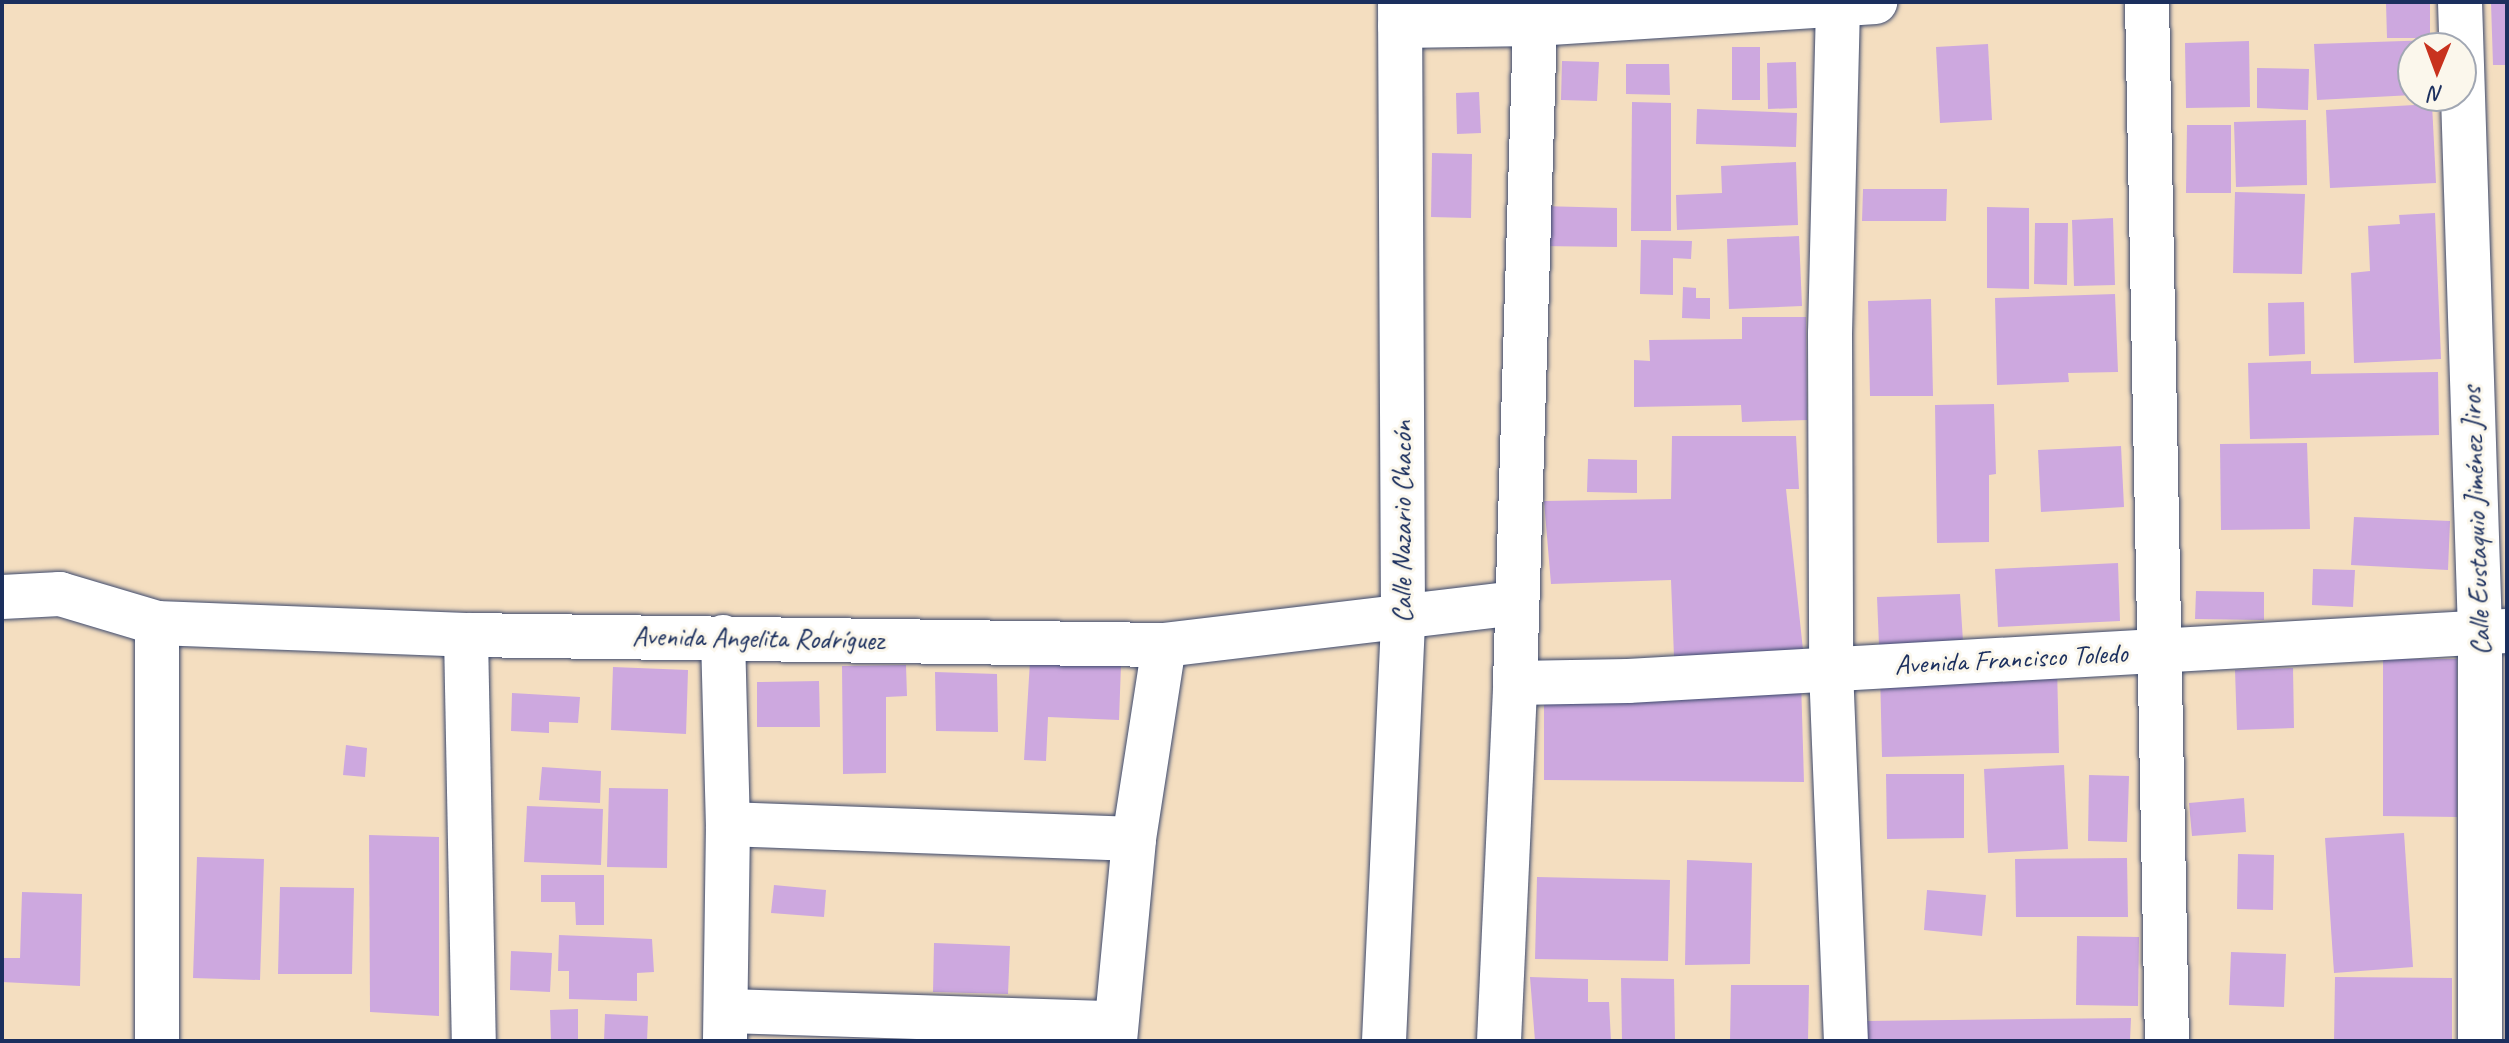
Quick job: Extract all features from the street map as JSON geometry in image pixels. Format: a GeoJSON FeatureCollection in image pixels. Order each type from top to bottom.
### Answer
{"type":"FeatureCollection","features":[{"type":"Feature","properties":{"kind":"street"},"geometry":{"type":"LineString","coordinates":[[2147,2],[2167,1041]]}},
{"type":"Feature","properties":{"kind":"street","name":"Calle Eustaquio Jiménez Jiros"},"geometry":{"type":"LineString","coordinates":[[2460,2],[2494,631],[2480,1041]]}},
{"type":"Feature","properties":{"kind":"street"},"geometry":{"type":"LineString","coordinates":[[1400,14],[1535,24],[1857,4],[1830,334],[1831,669],[1846,1041]]}},
{"type":"Feature","properties":{"kind":"street","name":"Calle Nazario Chacón"},"geometry":{"type":"LineString","coordinates":[[1384,1041],[1403,616],[1400,14]]}},
{"type":"Feature","properties":{"kind":"street"},"geometry":{"type":"LineString","coordinates":[[1499,1041],[1515,683],[1535,24]]}},
{"type":"Feature","properties":{"kind":"street","name":"Avenida Angelita Rodríguez"},"geometry":{"type":"LineString","coordinates":[[2,597],[60,594],[157,623],[466,635],[1164,645],[1517,603]]}},
{"type":"Feature","properties":{"kind":"street"},"geometry":{"type":"LineString","coordinates":[[157,623],[157,1041]]}},
{"type":"Feature","properties":{"kind":"street","name":"Avenida Francisco Toledo"},"geometry":{"type":"LineString","coordinates":[[1515,683],[1628,681],[2494,631]]}},
{"type":"Feature","properties":{"kind":"street"},"geometry":{"type":"LineString","coordinates":[[466,635],[474,1041]]}},
{"type":"Feature","properties":{"kind":"street"},"geometry":{"type":"LineString","coordinates":[[723,637],[728,824],[726,1026],[1115,1032],[1134,839],[1164,645]]}},
{"type":"Feature","properties":{"kind":"street"},"geometry":{"type":"LineString","coordinates":[[728,824],[1134,839]]}},
{"type":"Feature","properties":{"kind":"building"},"geometry":{"type":"Polygon","coordinates":[[[2430,2],[2430,32],[2397,32],[2397,38],[2387,38],[2386,3],[2430,2]]]}},
{"type":"Feature","properties":{"kind":"building"},"geometry":{"type":"Polygon","coordinates":[[[2507,2],[2507,65],[2493,65],[2491,3],[2507,2]]]}},
{"type":"Feature","properties":{"kind":"building"},"geometry":{"type":"Polygon","coordinates":[[[2249,41],[2250,107],[2186,108],[2185,43],[2249,41]]]}},
{"type":"Feature","properties":{"kind":"building"},"geometry":{"type":"Polygon","coordinates":[[[2397,41],[2397,96],[2317,100],[2314,44],[2397,41]]]}},
{"type":"Feature","properties":{"kind":"building"},"geometry":{"type":"Polygon","coordinates":[[[1988,44],[1992,120],[1940,123],[1936,47],[1988,44]]]}},
{"type":"Feature","properties":{"kind":"building"},"geometry":{"type":"Polygon","coordinates":[[[1732,47],[1760,47],[1760,100],[1732,100],[1732,47]]]}},
{"type":"Feature","properties":{"kind":"building"},"geometry":{"type":"Polygon","coordinates":[[[1562,61],[1599,62],[1597,101],[1561,100],[1562,61]]]}},
{"type":"Feature","properties":{"kind":"building"},"geometry":{"type":"Polygon","coordinates":[[[1796,62],[1797,108],[1768,109],[1767,63],[1796,62]]]}},
{"type":"Feature","properties":{"kind":"building"},"geometry":{"type":"Polygon","coordinates":[[[1626,64],[1669,64],[1670,95],[1626,94],[1626,64]]]}},
{"type":"Feature","properties":{"kind":"building"},"geometry":{"type":"Polygon","coordinates":[[[2257,68],[2309,69],[2308,110],[2257,108],[2257,68]]]}},
{"type":"Feature","properties":{"kind":"building"},"geometry":{"type":"Polygon","coordinates":[[[1479,92],[1481,133],[1457,134],[1456,93],[1479,92]]]}},
{"type":"Feature","properties":{"kind":"building"},"geometry":{"type":"Polygon","coordinates":[[[1632,102],[1671,103],[1671,231],[1631,231],[1632,102]]]}},
{"type":"Feature","properties":{"kind":"building"},"geometry":{"type":"Polygon","coordinates":[[[2397,106],[2397,112],[2432,112],[2436,183],[2330,188],[2326,110],[2397,106]]]}},
{"type":"Feature","properties":{"kind":"building"},"geometry":{"type":"Polygon","coordinates":[[[1697,109],[1797,113],[1796,147],[1696,144],[1697,109]]]}},
{"type":"Feature","properties":{"kind":"building"},"geometry":{"type":"Polygon","coordinates":[[[2306,120],[2307,185],[2236,187],[2234,122],[2306,120]]]}},
{"type":"Feature","properties":{"kind":"building"},"geometry":{"type":"Polygon","coordinates":[[[2187,125],[2231,125],[2231,193],[2186,193],[2187,125]]]}},
{"type":"Feature","properties":{"kind":"building"},"geometry":{"type":"Polygon","coordinates":[[[1432,153],[1472,154],[1471,218],[1431,217],[1432,153]]]}},
{"type":"Feature","properties":{"kind":"building"},"geometry":{"type":"Polygon","coordinates":[[[1796,162],[1798,225],[1677,230],[1676,195],[1722,193],[1721,166],[1796,162]]]}},
{"type":"Feature","properties":{"kind":"building"},"geometry":{"type":"Polygon","coordinates":[[[1863,189],[1947,189],[1946,221],[1862,221],[1863,189]]]}},
{"type":"Feature","properties":{"kind":"building"},"geometry":{"type":"Polygon","coordinates":[[[2235,192],[2305,194],[2302,274],[2233,273],[2235,192]]]}},
{"type":"Feature","properties":{"kind":"building"},"geometry":{"type":"Polygon","coordinates":[[[1541,206],[1617,208],[1617,247],[1540,246],[1541,206]]]}},
{"type":"Feature","properties":{"kind":"building"},"geometry":{"type":"Polygon","coordinates":[[[1987,207],[2029,208],[2029,289],[1987,288],[1987,207]]]}},
{"type":"Feature","properties":{"kind":"building"},"geometry":{"type":"Polygon","coordinates":[[[2435,213],[2441,359],[2354,363],[2351,273],[2370,271],[2368,226],[2400,224],[2399,215],[2435,213]]]}},
{"type":"Feature","properties":{"kind":"building"},"geometry":{"type":"Polygon","coordinates":[[[2113,218],[2115,285],[2074,286],[2072,220],[2113,218]]]}},
{"type":"Feature","properties":{"kind":"building"},"geometry":{"type":"Polygon","coordinates":[[[2035,223],[2068,223],[2067,285],[2034,284],[2035,223]]]}},
{"type":"Feature","properties":{"kind":"building"},"geometry":{"type":"Polygon","coordinates":[[[1799,236],[1802,306],[1729,309],[1727,239],[1799,236]]]}},
{"type":"Feature","properties":{"kind":"building"},"geometry":{"type":"Polygon","coordinates":[[[1641,240],[1692,241],[1691,259],[1673,258],[1673,295],[1640,294],[1641,240]]]}},
{"type":"Feature","properties":{"kind":"building"},"geometry":{"type":"Polygon","coordinates":[[[1683,287],[1696,288],[1696,298],[1710,298],[1710,319],[1682,318],[1683,287]]]}},
{"type":"Feature","properties":{"kind":"building"},"geometry":{"type":"Polygon","coordinates":[[[2115,294],[2118,372],[2068,373],[2069,382],[1997,385],[1995,298],[2115,294]]]}},
{"type":"Feature","properties":{"kind":"building"},"geometry":{"type":"Polygon","coordinates":[[[1931,299],[1933,396],[1870,396],[1868,301],[1931,299]]]}},
{"type":"Feature","properties":{"kind":"building"},"geometry":{"type":"Polygon","coordinates":[[[2304,302],[2305,354],[2269,356],[2268,303],[2304,302]]]}},
{"type":"Feature","properties":{"kind":"building"},"geometry":{"type":"Polygon","coordinates":[[[1742,317],[1806,317],[1807,420],[1742,422],[1741,405],[1634,407],[1634,360],[1650,361],[1649,340],[1742,339],[1742,317]]]}},
{"type":"Feature","properties":{"kind":"building"},"geometry":{"type":"Polygon","coordinates":[[[2311,361],[2311,374],[2438,372],[2439,435],[2250,439],[2248,363],[2311,361]]]}},
{"type":"Feature","properties":{"kind":"building"},"geometry":{"type":"Polygon","coordinates":[[[1994,404],[1996,474],[1989,475],[1989,542],[1937,543],[1935,405],[1994,404]]]}},
{"type":"Feature","properties":{"kind":"building"},"geometry":{"type":"Polygon","coordinates":[[[1672,436],[1796,436],[1799,489],[1786,489],[1803,650],[1674,657],[1671,580],[1551,584],[1544,501],[1671,499],[1672,436]]]}},
{"type":"Feature","properties":{"kind":"building"},"geometry":{"type":"Polygon","coordinates":[[[2307,443],[2310,529],[2221,530],[2220,444],[2307,443]]]}},
{"type":"Feature","properties":{"kind":"building"},"geometry":{"type":"Polygon","coordinates":[[[2121,446],[2124,507],[2041,512],[2038,450],[2121,446]]]}},
{"type":"Feature","properties":{"kind":"building"},"geometry":{"type":"Polygon","coordinates":[[[1588,459],[1637,460],[1637,493],[1587,492],[1588,459]]]}},
{"type":"Feature","properties":{"kind":"building"},"geometry":{"type":"Polygon","coordinates":[[[2354,517],[2450,521],[2448,570],[2351,565],[2354,517]]]}},
{"type":"Feature","properties":{"kind":"building"},"geometry":{"type":"Polygon","coordinates":[[[2118,563],[2120,621],[1998,627],[1995,569],[2118,563]]]}},
{"type":"Feature","properties":{"kind":"building"},"geometry":{"type":"Polygon","coordinates":[[[2313,569],[2355,570],[2353,607],[2312,605],[2313,569]]]}},
{"type":"Feature","properties":{"kind":"building"},"geometry":{"type":"Polygon","coordinates":[[[2196,591],[2264,592],[2264,620],[2195,619],[2196,591]]]}},
{"type":"Feature","properties":{"kind":"building"},"geometry":{"type":"Polygon","coordinates":[[[1960,594],[1963,642],[1879,645],[1877,597],[1960,594]]]}},
{"type":"Feature","properties":{"kind":"building"},"geometry":{"type":"Polygon","coordinates":[[[2383,659],[2457,659],[2457,817],[2383,816],[2383,659]]]}},
{"type":"Feature","properties":{"kind":"building"},"geometry":{"type":"Polygon","coordinates":[[[1030,661],[1121,665],[1119,720],[1048,717],[1046,761],[1024,760],[1030,661]]]}},
{"type":"Feature","properties":{"kind":"building"},"geometry":{"type":"Polygon","coordinates":[[[906,665],[907,696],[886,697],[886,773],[843,774],[842,666],[906,665]]]}},
{"type":"Feature","properties":{"kind":"building"},"geometry":{"type":"Polygon","coordinates":[[[2057,666],[2059,753],[1882,757],[1880,670],[2057,666]]]}},
{"type":"Feature","properties":{"kind":"building"},"geometry":{"type":"Polygon","coordinates":[[[613,667],[688,670],[686,734],[611,730],[613,667]]]}},
{"type":"Feature","properties":{"kind":"building"},"geometry":{"type":"Polygon","coordinates":[[[2293,668],[2294,728],[2237,730],[2235,670],[2293,668]]]}},
{"type":"Feature","properties":{"kind":"building"},"geometry":{"type":"Polygon","coordinates":[[[935,672],[997,674],[998,732],[936,731],[935,672]]]}},
{"type":"Feature","properties":{"kind":"building"},"geometry":{"type":"Polygon","coordinates":[[[1801,680],[1804,782],[1544,780],[1544,689],[1801,680]]]}},
{"type":"Feature","properties":{"kind":"building"},"geometry":{"type":"Polygon","coordinates":[[[819,681],[820,727],[757,727],[757,682],[819,681]]]}},
{"type":"Feature","properties":{"kind":"building"},"geometry":{"type":"Polygon","coordinates":[[[512,693],[580,697],[578,723],[549,722],[549,733],[511,731],[512,693]]]}},
{"type":"Feature","properties":{"kind":"building"},"geometry":{"type":"Polygon","coordinates":[[[346,745],[367,748],[365,777],[343,775],[346,745]]]}},
{"type":"Feature","properties":{"kind":"building"},"geometry":{"type":"Polygon","coordinates":[[[2064,765],[2068,849],[1988,853],[1984,769],[2064,765]]]}},
{"type":"Feature","properties":{"kind":"building"},"geometry":{"type":"Polygon","coordinates":[[[542,767],[601,771],[600,803],[539,800],[542,767]]]}},
{"type":"Feature","properties":{"kind":"building"},"geometry":{"type":"Polygon","coordinates":[[[1886,774],[1964,774],[1964,838],[1887,839],[1886,774]]]}},
{"type":"Feature","properties":{"kind":"building"},"geometry":{"type":"Polygon","coordinates":[[[2089,775],[2129,776],[2127,842],[2088,841],[2089,775]]]}},
{"type":"Feature","properties":{"kind":"building"},"geometry":{"type":"Polygon","coordinates":[[[609,788],[668,789],[667,868],[607,867],[609,788]]]}},
{"type":"Feature","properties":{"kind":"building"},"geometry":{"type":"Polygon","coordinates":[[[2244,798],[2246,832],[2192,836],[2189,803],[2244,798]]]}},
{"type":"Feature","properties":{"kind":"building"},"geometry":{"type":"Polygon","coordinates":[[[527,806],[603,809],[601,865],[524,862],[527,806]]]}},
{"type":"Feature","properties":{"kind":"building"},"geometry":{"type":"Polygon","coordinates":[[[2404,833],[2413,967],[2334,973],[2325,838],[2404,833]]]}},
{"type":"Feature","properties":{"kind":"building"},"geometry":{"type":"Polygon","coordinates":[[[369,835],[439,837],[439,1016],[370,1012],[369,835]]]}},
{"type":"Feature","properties":{"kind":"building"},"geometry":{"type":"Polygon","coordinates":[[[2238,854],[2274,855],[2273,910],[2237,909],[2238,854]]]}},
{"type":"Feature","properties":{"kind":"building"},"geometry":{"type":"Polygon","coordinates":[[[197,857],[264,859],[260,980],[193,978],[197,857]]]}},
{"type":"Feature","properties":{"kind":"building"},"geometry":{"type":"Polygon","coordinates":[[[2127,858],[2128,917],[2016,917],[2015,859],[2127,858]]]}},
{"type":"Feature","properties":{"kind":"building"},"geometry":{"type":"Polygon","coordinates":[[[1687,860],[1752,863],[1750,964],[1685,965],[1687,860]]]}},
{"type":"Feature","properties":{"kind":"building"},"geometry":{"type":"Polygon","coordinates":[[[541,875],[604,875],[604,925],[576,925],[575,902],[541,902],[541,875]]]}},
{"type":"Feature","properties":{"kind":"building"},"geometry":{"type":"Polygon","coordinates":[[[1537,877],[1670,880],[1668,961],[1535,959],[1537,877]]]}},
{"type":"Feature","properties":{"kind":"building"},"geometry":{"type":"Polygon","coordinates":[[[774,885],[826,890],[824,917],[771,913],[774,885]]]}},
{"type":"Feature","properties":{"kind":"building"},"geometry":{"type":"Polygon","coordinates":[[[280,887],[354,888],[352,974],[278,974],[280,887]]]}},
{"type":"Feature","properties":{"kind":"building"},"geometry":{"type":"Polygon","coordinates":[[[1927,890],[1986,895],[1982,936],[1924,930],[1927,890]]]}},
{"type":"Feature","properties":{"kind":"building"},"geometry":{"type":"Polygon","coordinates":[[[22,892],[82,894],[80,986],[2,982],[2,958],[20,958],[22,892]]]}},
{"type":"Feature","properties":{"kind":"building"},"geometry":{"type":"Polygon","coordinates":[[[559,935],[652,939],[654,972],[637,973],[637,1001],[569,999],[569,971],[558,971],[559,935]]]}},
{"type":"Feature","properties":{"kind":"building"},"geometry":{"type":"Polygon","coordinates":[[[2077,936],[2139,937],[2138,1006],[2076,1005],[2077,936]]]}},
{"type":"Feature","properties":{"kind":"building"},"geometry":{"type":"Polygon","coordinates":[[[934,943],[1010,946],[1008,994],[933,992],[934,943]]]}},
{"type":"Feature","properties":{"kind":"building"},"geometry":{"type":"Polygon","coordinates":[[[511,951],[552,953],[550,992],[510,990],[511,951]]]}},
{"type":"Feature","properties":{"kind":"building"},"geometry":{"type":"Polygon","coordinates":[[[2231,952],[2286,954],[2284,1007],[2229,1005],[2231,952]]]}},
{"type":"Feature","properties":{"kind":"building"},"geometry":{"type":"Polygon","coordinates":[[[1530,977],[1588,979],[1588,1002],[1609,1002],[1611,1041],[1535,1041],[1530,977]]]}},
{"type":"Feature","properties":{"kind":"building"},"geometry":{"type":"Polygon","coordinates":[[[2335,977],[2452,978],[2452,1041],[2334,1041],[2335,977]]]}},
{"type":"Feature","properties":{"kind":"building"},"geometry":{"type":"Polygon","coordinates":[[[1621,978],[1674,979],[1675,1041],[1622,1041],[1621,978]]]}},
{"type":"Feature","properties":{"kind":"building"},"geometry":{"type":"Polygon","coordinates":[[[1731,985],[1809,985],[1808,1041],[1730,1041],[1731,985]]]}},
{"type":"Feature","properties":{"kind":"building"},"geometry":{"type":"Polygon","coordinates":[[[578,1009],[578,1041],[551,1041],[550,1010],[578,1009]]]}},
{"type":"Feature","properties":{"kind":"building"},"geometry":{"type":"Polygon","coordinates":[[[605,1014],[648,1016],[647,1041],[604,1041],[605,1014]]]}},
{"type":"Feature","properties":{"kind":"building"},"geometry":{"type":"Polygon","coordinates":[[[2131,1018],[2130,1041],[1864,1041],[1864,1021],[2131,1018]]]}}]}
